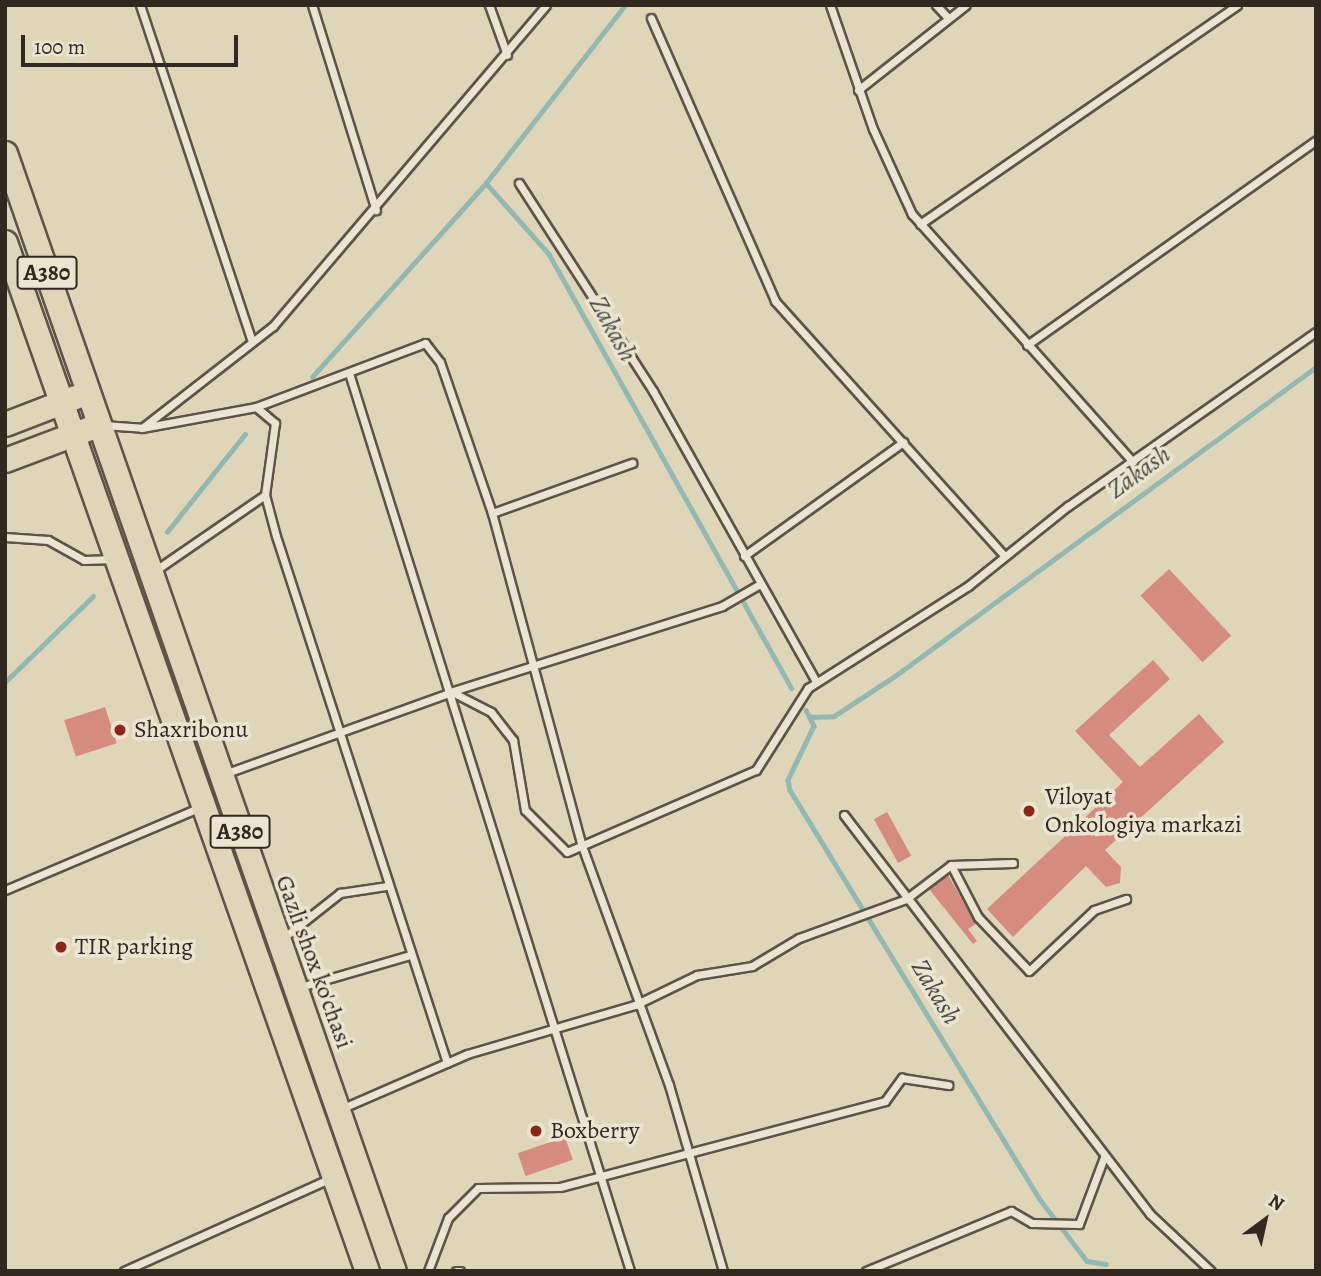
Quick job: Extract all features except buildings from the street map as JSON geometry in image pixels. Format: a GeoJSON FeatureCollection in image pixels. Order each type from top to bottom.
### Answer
{"type":"FeatureCollection","features":[{"type":"Feature","properties":{"kind":"highway","name":"A380"},"geometry":{"type":"LineString","coordinates":[[5,153],[88,393]]}},
{"type":"Feature","properties":{"kind":"highway","name":"A380"},"geometry":{"type":"LineString","coordinates":[[5,242],[367,1271]]}},
{"type":"Feature","properties":{"kind":"highway"},"geometry":{"type":"LineString","coordinates":[[5,424],[88,393]]}},
{"type":"Feature","properties":{"kind":"highway","name":"Gazli shox ko'chasi"},"geometry":{"type":"LineString","coordinates":[[88,393],[394,1271]]}},
{"type":"Feature","properties":{"kind":"highway"},"geometry":{"type":"LineString","coordinates":[[5,460],[99,425]]}},
{"type":"Feature","properties":{"kind":"lane"},"geometry":{"type":"LineString","coordinates":[[140,5],[252,342]]}},
{"type":"Feature","properties":{"kind":"lane"},"geometry":{"type":"LineString","coordinates":[[312,5],[376,210]]}},
{"type":"Feature","properties":{"kind":"lane"},"geometry":{"type":"LineString","coordinates":[[489,5],[507,55]]}},
{"type":"Feature","properties":{"kind":"lane"},"geometry":{"type":"LineString","coordinates":[[142,428],[252,342],[376,210],[546,5]]}},
{"type":"Feature","properties":{"kind":"lane"},"geometry":{"type":"LineString","coordinates":[[830,5],[858,90],[920,224],[1133,462]]}},
{"type":"Feature","properties":{"kind":"lane"},"geometry":{"type":"LineString","coordinates":[[936,5],[947,17]]}},
{"type":"Feature","properties":{"kind":"lane"},"geometry":{"type":"LineString","coordinates":[[858,90],[947,17],[966,5]]}},
{"type":"Feature","properties":{"kind":"lane"},"geometry":{"type":"LineString","coordinates":[[920,224],[1237,5]]}},
{"type":"Feature","properties":{"kind":"lane"},"geometry":{"type":"LineString","coordinates":[[651,18],[775,301],[1005,556]]}},
{"type":"Feature","properties":{"kind":"lane"},"geometry":{"type":"LineString","coordinates":[[1027,345],[1316,141]]}},
{"type":"Feature","properties":{"kind":"lane"},"geometry":{"type":"LineString","coordinates":[[519,183],[578,266],[817,681]]}},
{"type":"Feature","properties":{"kind":"lane"},"geometry":{"type":"LineString","coordinates":[[452,692],[491,712],[513,740],[525,810],[567,852],[582,846],[757,770],[796,701],[817,681],[1005,556],[1316,332]]}},
{"type":"Feature","properties":{"kind":"lane"},"geometry":{"type":"LineString","coordinates":[[99,425],[142,428],[256,407],[349,373],[413,344],[434,350],[492,513],[582,846],[635,1005],[690,1149],[723,1271]]}},
{"type":"Feature","properties":{"kind":"lane"},"geometry":{"type":"LineString","coordinates":[[349,373],[452,692],[631,1271]]}},
{"type":"Feature","properties":{"kind":"lane"},"geometry":{"type":"LineString","coordinates":[[256,407],[275,423],[265,495],[387,886],[447,1063]]}},
{"type":"Feature","properties":{"kind":"lane"},"geometry":{"type":"LineString","coordinates":[[744,556],[903,442]]}},
{"type":"Feature","properties":{"kind":"lane"},"geometry":{"type":"LineString","coordinates":[[492,513],[632,463]]}},
{"type":"Feature","properties":{"kind":"lane"},"geometry":{"type":"LineString","coordinates":[[150,573],[265,495]]}},
{"type":"Feature","properties":{"kind":"lane"},"geometry":{"type":"LineString","coordinates":[[5,537],[48,540],[84,560],[118,559]]}},
{"type":"Feature","properties":{"kind":"lane"},"geometry":{"type":"LineString","coordinates":[[219,775],[342,736],[452,692],[534,669],[722,606],[760,584]]}},
{"type":"Feature","properties":{"kind":"lane"},"geometry":{"type":"LineString","coordinates":[[5,890],[203,806]]}},
{"type":"Feature","properties":{"kind":"lane"},"geometry":{"type":"LineString","coordinates":[[844,815],[1104,1157],[1150,1214],[1211,1271]]}},
{"type":"Feature","properties":{"kind":"lane"},"geometry":{"type":"LineString","coordinates":[[339,1110],[447,1063],[635,1005],[697,975],[752,966],[840,922],[906,898],[951,866],[1013,863]]}},
{"type":"Feature","properties":{"kind":"lane"},"geometry":{"type":"LineString","coordinates":[[951,866],[978,917],[1029,971],[1094,910],[1126,899]]}},
{"type":"Feature","properties":{"kind":"lane"},"geometry":{"type":"LineString","coordinates":[[279,941],[340,893],[387,886]]}},
{"type":"Feature","properties":{"kind":"lane"},"geometry":{"type":"LineString","coordinates":[[296,988],[410,955]]}},
{"type":"Feature","properties":{"kind":"lane"},"geometry":{"type":"LineString","coordinates":[[428,1271],[448,1218],[478,1188],[560,1187],[690,1149],[885,1101],[902,1078],[948,1085]]}},
{"type":"Feature","properties":{"kind":"lane"},"geometry":{"type":"LineString","coordinates":[[866,1271],[1011,1210],[1032,1223],[1079,1224],[1104,1157]]}},
{"type":"Feature","properties":{"kind":"lane"},"geometry":{"type":"LineString","coordinates":[[124,1271],[335,1176]]}},
{"type":"Feature","properties":{"kind":"waterway","name":"Zakash"},"geometry":{"type":"LineString","coordinates":[[312,377],[486,183],[625,5]]}},
{"type":"Feature","properties":{"kind":"waterway","name":"Zakash"},"geometry":{"type":"LineString","coordinates":[[486,183],[549,254],[792,688]]}},
{"type":"Feature","properties":{"kind":"waterway","name":"Zakash"},"geometry":{"type":"LineString","coordinates":[[810,717],[834,716],[895,676],[1316,367]]}},
{"type":"Feature","properties":{"kind":"waterway","name":"Zakash"},"geometry":{"type":"LineString","coordinates":[[167,532],[245,434]]}},
{"type":"Feature","properties":{"kind":"waterway","name":"Zakash"},"geometry":{"type":"LineString","coordinates":[[5,682],[93,596]]}},
{"type":"Feature","properties":{"kind":"waterway","name":"Zakash"},"geometry":{"type":"LineString","coordinates":[[806,710],[814,726],[788,780],[790,790],[1039,1198],[1087,1261],[1106,1264]]}},
{"type":"Feature","properties":{"kind":"place","name":"Shaxribonu"},"geometry":{"type":"Point","coordinates":[120,730]}},
{"type":"Feature","properties":{"kind":"place","name":"Viloyat Onkologiya markazi"},"geometry":{"type":"Point","coordinates":[1029,811]}},
{"type":"Feature","properties":{"kind":"place","name":"TIR parking"},"geometry":{"type":"Point","coordinates":[61,947]}},
{"type":"Feature","properties":{"kind":"place","name":"Boxberry"},"geometry":{"type":"Point","coordinates":[536,1131]}}]}
